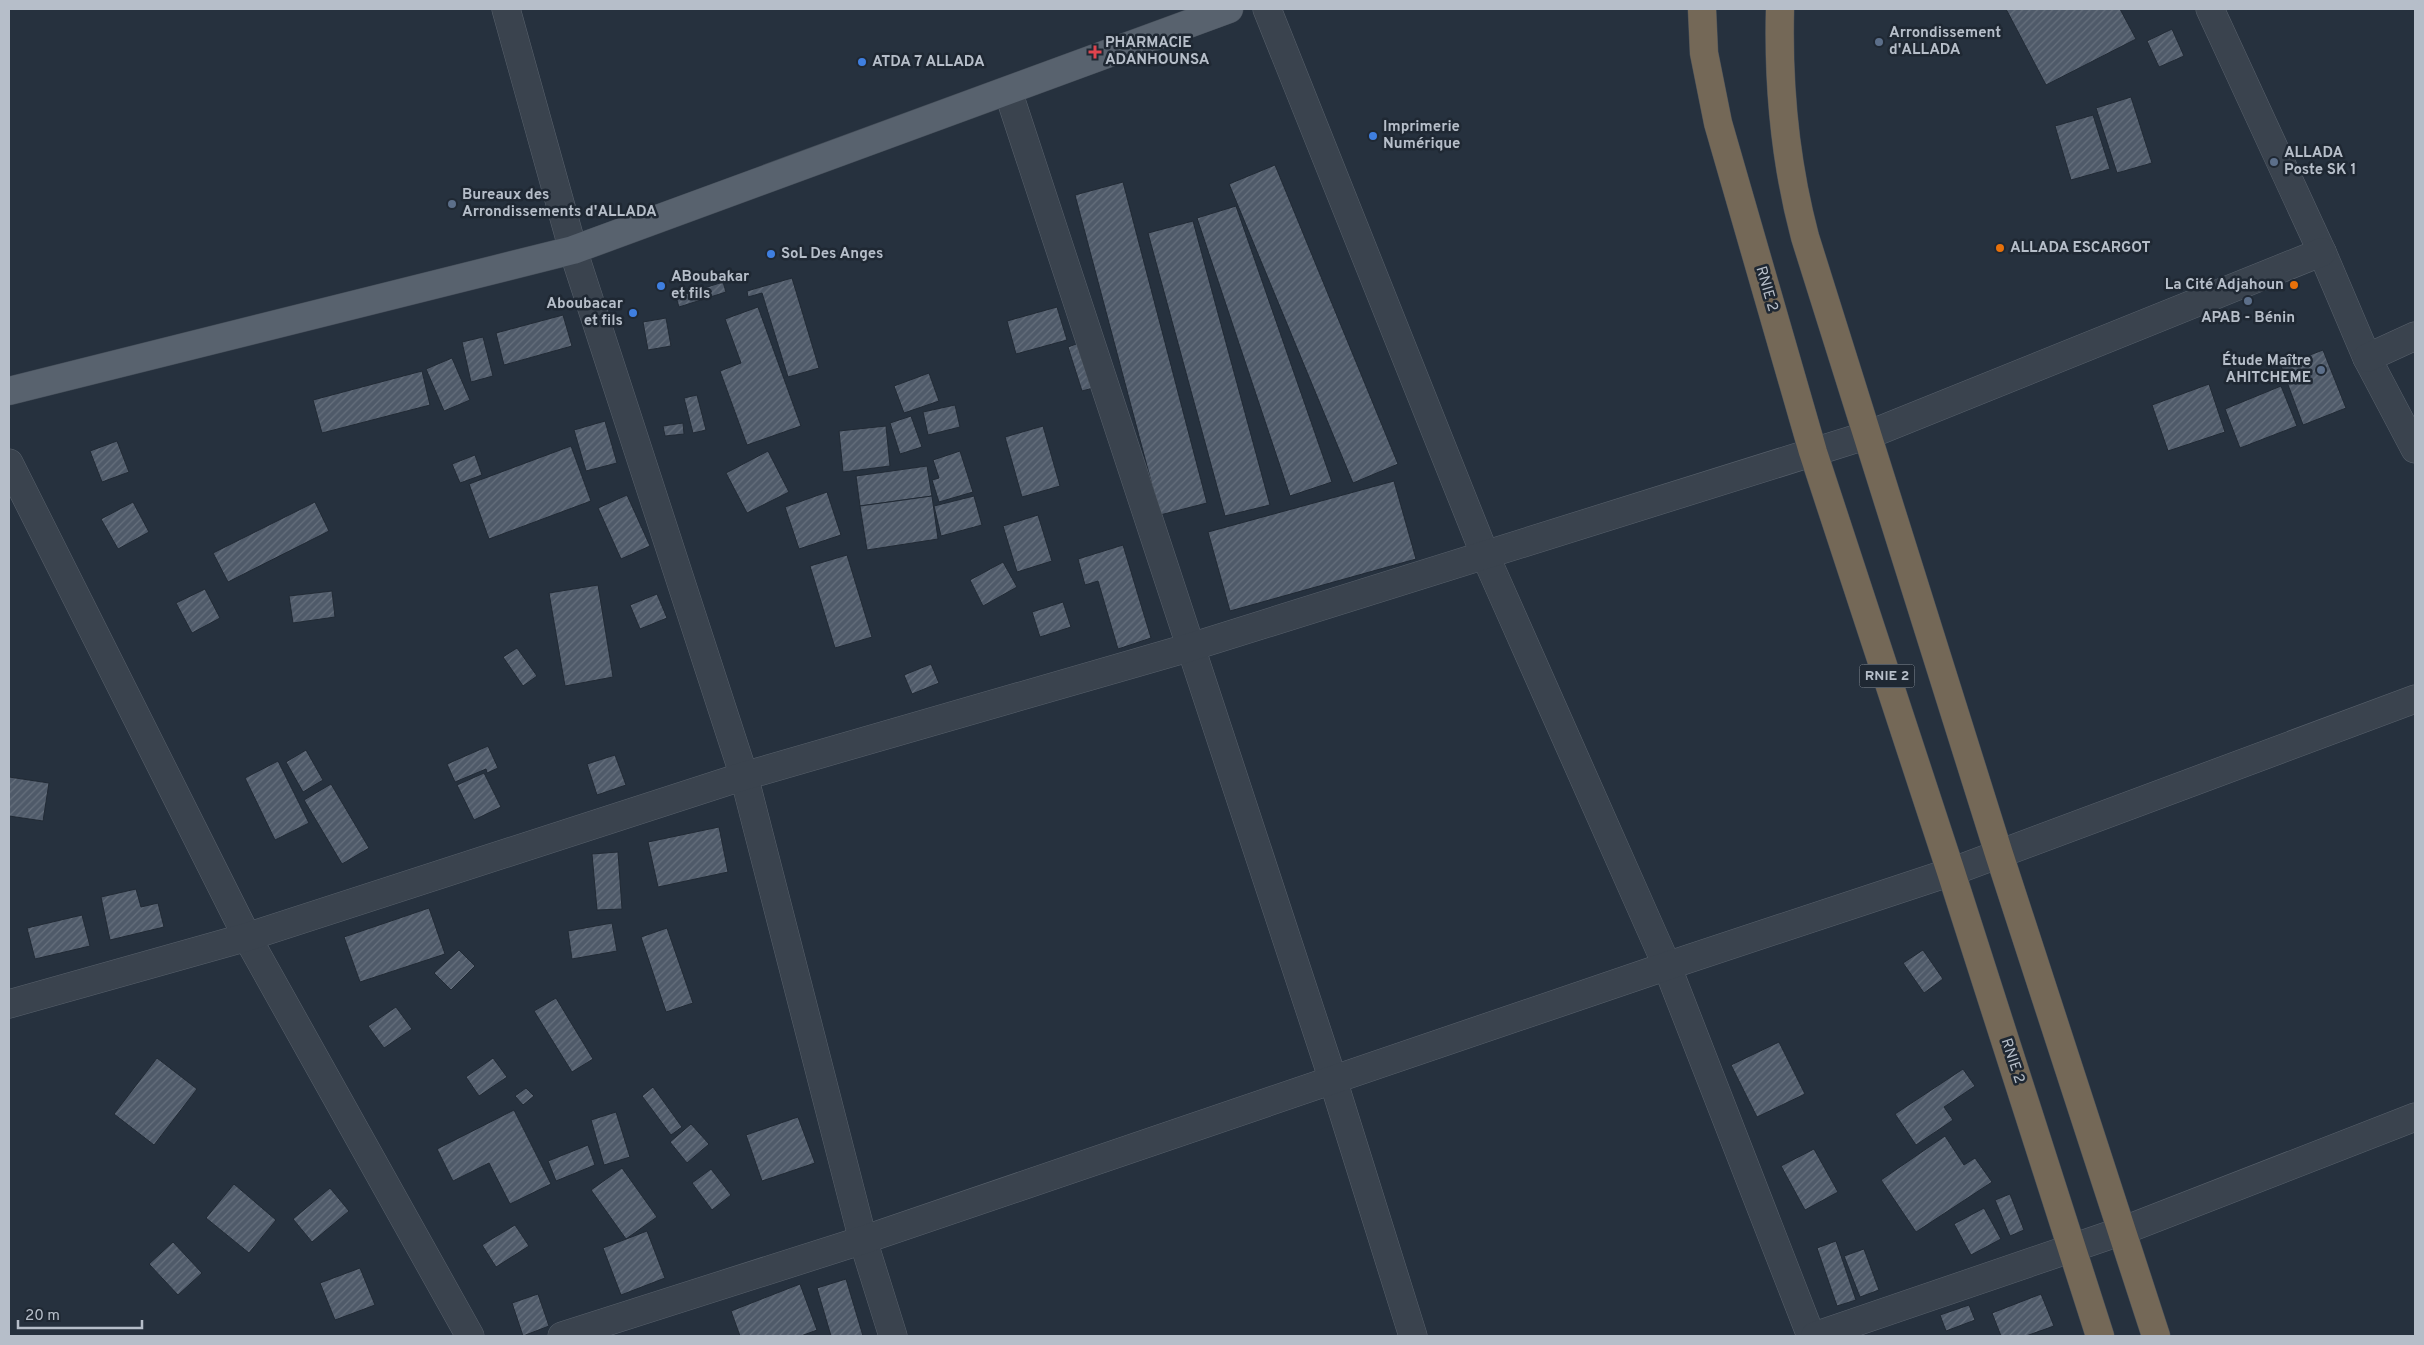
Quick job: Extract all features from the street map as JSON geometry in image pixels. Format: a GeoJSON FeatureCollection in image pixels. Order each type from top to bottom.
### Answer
{"type":"FeatureCollection","features":[{"type":"Feature","properties":{"kind":"highway","name":"RNIE 2"},"geometry":{"type":"LineString","coordinates":[[1702,9],[1704,53],[1718,123],[1813,452],[1951,872],[2100,1336]]}},
{"type":"Feature","properties":{"kind":"highway"},"geometry":{"type":"LineString","coordinates":[[1780,9],[1779,58],[1783,117],[1794,195],[1999,854],[2156,1336]]}},
{"type":"Feature","properties":{"kind":"main road"},"geometry":{"type":"LineString","coordinates":[[9,391],[573,250],[1229,9]]}},
{"type":"Feature","properties":{"kind":"street"},"geometry":{"type":"LineString","coordinates":[[506,9],[573,250],[744,776],[863,1240],[893,1336]]}},
{"type":"Feature","properties":{"kind":"street"},"geometry":{"type":"LineString","coordinates":[[1267,9],[1485,555],[1667,966],[1813,1336],[2122,1231],[2415,1117]]}},
{"type":"Feature","properties":{"kind":"street"},"geometry":{"type":"LineString","coordinates":[[2210,9],[2322,252],[2367,358],[2415,449]]}},
{"type":"Feature","properties":{"kind":"street"},"geometry":{"type":"LineString","coordinates":[[1008,91],[1333,1080],[1413,1336]]}},
{"type":"Feature","properties":{"kind":"street"},"geometry":{"type":"LineString","coordinates":[[9,1004],[248,937],[744,776],[1191,647],[1868,435],[2322,252]]}},
{"type":"Feature","properties":{"kind":"street"},"geometry":{"type":"LineString","coordinates":[[2367,358],[2415,336]]}},
{"type":"Feature","properties":{"kind":"street"},"geometry":{"type":"LineString","coordinates":[[9,463],[248,937],[470,1336]]}},
{"type":"Feature","properties":{"kind":"street"},"geometry":{"type":"LineString","coordinates":[[562,1336],[863,1240],[1667,966],[1951,872],[2415,699]]}},
{"type":"Feature","properties":{"kind":"building"},"geometry":{"type":"Polygon","coordinates":[[[2006,9],[2120,9],[2136,39],[2046,85],[2006,9]]]}},
{"type":"Feature","properties":{"kind":"building"},"geometry":{"type":"Polygon","coordinates":[[[2172,29],[2184,56],[2159,67],[2147,41],[2172,29]]]}},
{"type":"Feature","properties":{"kind":"building"},"geometry":{"type":"Polygon","coordinates":[[[2131,97],[2152,163],[2117,173],[2096,108],[2131,97]]]}},
{"type":"Feature","properties":{"kind":"building"},"geometry":{"type":"Polygon","coordinates":[[[2093,115],[2110,169],[2071,180],[2055,126],[2093,115]]]}},
{"type":"Feature","properties":{"kind":"building"},"geometry":{"type":"Polygon","coordinates":[[[1275,165],[1398,464],[1353,483],[1229,184],[1275,165]]]}},
{"type":"Feature","properties":{"kind":"building"},"geometry":{"type":"Polygon","coordinates":[[[1123,182],[1207,503],[1160,515],[1075,195],[1123,182]]]}},
{"type":"Feature","properties":{"kind":"building"},"geometry":{"type":"Polygon","coordinates":[[[1236,206],[1332,482],[1290,496],[1197,218],[1236,206]]]}},
{"type":"Feature","properties":{"kind":"building"},"geometry":{"type":"Polygon","coordinates":[[[1193,221],[1270,505],[1225,516],[1148,233],[1193,221]]]}},
{"type":"Feature","properties":{"kind":"building"},"geometry":{"type":"Polygon","coordinates":[[[792,278],[819,368],[788,377],[762,293],[748,297],[747,291],[792,278]]]}},
{"type":"Feature","properties":{"kind":"building"},"geometry":{"type":"Polygon","coordinates":[[[723,282],[726,292],[679,307],[676,297],[723,282]]]}},
{"type":"Feature","properties":{"kind":"building"},"geometry":{"type":"Polygon","coordinates":[[[758,307],[801,426],[747,445],[720,371],[741,363],[725,319],[758,307]]]}},
{"type":"Feature","properties":{"kind":"building"},"geometry":{"type":"Polygon","coordinates":[[[1057,307],[1067,340],[1016,354],[1007,321],[1057,307]]]}},
{"type":"Feature","properties":{"kind":"building"},"geometry":{"type":"Polygon","coordinates":[[[563,315],[572,346],[504,365],[496,333],[563,315]]]}},
{"type":"Feature","properties":{"kind":"building"},"geometry":{"type":"Polygon","coordinates":[[[666,318],[671,346],[648,350],[643,322],[666,318]]]}},
{"type":"Feature","properties":{"kind":"building"},"geometry":{"type":"Polygon","coordinates":[[[483,337],[493,376],[471,382],[462,342],[483,337]]]}},
{"type":"Feature","properties":{"kind":"building"},"geometry":{"type":"Polygon","coordinates":[[[1079,343],[1093,388],[1082,391],[1068,347],[1079,343]]]}},
{"type":"Feature","properties":{"kind":"building"},"geometry":{"type":"Polygon","coordinates":[[[2323,350],[2346,408],[2303,425],[2281,366],[2323,350]]]}},
{"type":"Feature","properties":{"kind":"building"},"geometry":{"type":"Polygon","coordinates":[[[452,358],[470,400],[444,411],[426,369],[452,358]]]}},
{"type":"Feature","properties":{"kind":"building"},"geometry":{"type":"Polygon","coordinates":[[[422,371],[430,405],[322,433],[313,400],[422,371]]]}},
{"type":"Feature","properties":{"kind":"building"},"geometry":{"type":"Polygon","coordinates":[[[929,373],[939,401],[904,413],[894,386],[929,373]]]}},
{"type":"Feature","properties":{"kind":"building"},"geometry":{"type":"Polygon","coordinates":[[[2209,384],[2225,432],[2168,451],[2152,405],[2209,384]]]}},
{"type":"Feature","properties":{"kind":"building"},"geometry":{"type":"Polygon","coordinates":[[[2281,386],[2297,426],[2240,448],[2225,409],[2281,386]]]}},
{"type":"Feature","properties":{"kind":"building"},"geometry":{"type":"Polygon","coordinates":[[[697,395],[706,430],[693,433],[684,398],[697,395]]]}},
{"type":"Feature","properties":{"kind":"building"},"geometry":{"type":"Polygon","coordinates":[[[955,405],[960,427],[928,435],[923,412],[955,405]]]}},
{"type":"Feature","properties":{"kind":"building"},"geometry":{"type":"Polygon","coordinates":[[[911,416],[922,447],[900,454],[890,423],[911,416]]]}},
{"type":"Feature","properties":{"kind":"building"},"geometry":{"type":"Polygon","coordinates":[[[605,421],[617,463],[586,471],[574,430],[605,421]]]}},
{"type":"Feature","properties":{"kind":"building"},"geometry":{"type":"Polygon","coordinates":[[[683,423],[684,434],[665,436],[663,426],[683,423]]]}},
{"type":"Feature","properties":{"kind":"building"},"geometry":{"type":"Polygon","coordinates":[[[886,426],[890,466],[843,472],[839,431],[886,426]]]}},
{"type":"Feature","properties":{"kind":"building"},"geometry":{"type":"Polygon","coordinates":[[[1043,426],[1060,486],[1022,497],[1005,437],[1043,426]]]}},
{"type":"Feature","properties":{"kind":"building"},"geometry":{"type":"Polygon","coordinates":[[[117,441],[129,472],[102,482],[90,451],[117,441]]]}},
{"type":"Feature","properties":{"kind":"building"},"geometry":{"type":"Polygon","coordinates":[[[571,446],[591,501],[489,539],[469,484],[571,446]]]}},
{"type":"Feature","properties":{"kind":"building"},"geometry":{"type":"Polygon","coordinates":[[[768,451],[789,492],[747,513],[726,473],[768,451]]]}},
{"type":"Feature","properties":{"kind":"building"},"geometry":{"type":"Polygon","coordinates":[[[960,451],[973,492],[939,502],[932,480],[939,478],[933,460],[960,451]]]}},
{"type":"Feature","properties":{"kind":"building"},"geometry":{"type":"Polygon","coordinates":[[[475,455],[482,475],[460,483],[452,464],[475,455]]]}},
{"type":"Feature","properties":{"kind":"building"},"geometry":{"type":"Polygon","coordinates":[[[927,466],[932,496],[860,506],[856,476],[927,466]]]}},
{"type":"Feature","properties":{"kind":"building"},"geometry":{"type":"Polygon","coordinates":[[[1394,481],[1416,559],[1230,611],[1208,532],[1394,481]]]}},
{"type":"Feature","properties":{"kind":"building"},"geometry":{"type":"Polygon","coordinates":[[[827,492],[841,535],[799,549],[785,507],[827,492]]]}},
{"type":"Feature","properties":{"kind":"building"},"geometry":{"type":"Polygon","coordinates":[[[627,495],[650,546],[621,559],[598,508],[627,495]]]}},
{"type":"Feature","properties":{"kind":"building"},"geometry":{"type":"Polygon","coordinates":[[[932,496],[938,539],[867,550],[860,506],[932,496]]]}},
{"type":"Feature","properties":{"kind":"building"},"geometry":{"type":"Polygon","coordinates":[[[974,496],[982,525],[941,536],[934,506],[974,496]]]}},
{"type":"Feature","properties":{"kind":"building"},"geometry":{"type":"Polygon","coordinates":[[[133,502],[149,532],[118,549],[101,519],[133,502]]]}},
{"type":"Feature","properties":{"kind":"building"},"geometry":{"type":"Polygon","coordinates":[[[315,502],[329,531],[228,582],[213,553],[315,502]]]}},
{"type":"Feature","properties":{"kind":"building"},"geometry":{"type":"Polygon","coordinates":[[[1038,515],[1052,561],[1017,572],[1003,526],[1038,515]]]}},
{"type":"Feature","properties":{"kind":"building"},"geometry":{"type":"Polygon","coordinates":[[[1123,545],[1151,638],[1118,649],[1098,581],[1085,585],[1078,559],[1123,545]]]}},
{"type":"Feature","properties":{"kind":"building"},"geometry":{"type":"Polygon","coordinates":[[[847,555],[872,637],[835,648],[810,566],[847,555]]]}},
{"type":"Feature","properties":{"kind":"building"},"geometry":{"type":"Polygon","coordinates":[[[1003,562],[1017,587],[983,606],[970,580],[1003,562]]]}},
{"type":"Feature","properties":{"kind":"building"},"geometry":{"type":"Polygon","coordinates":[[[598,585],[613,677],[565,686],[549,593],[598,585]]]}},
{"type":"Feature","properties":{"kind":"building"},"geometry":{"type":"Polygon","coordinates":[[[205,589],[220,618],[192,633],[176,603],[205,589]]]}},
{"type":"Feature","properties":{"kind":"building"},"geometry":{"type":"Polygon","coordinates":[[[332,591],[335,617],[293,623],[289,596],[332,591]]]}},
{"type":"Feature","properties":{"kind":"building"},"geometry":{"type":"Polygon","coordinates":[[[657,594],[667,618],[640,629],[630,605],[657,594]]]}},
{"type":"Feature","properties":{"kind":"building"},"geometry":{"type":"Polygon","coordinates":[[[1063,602],[1071,627],[1040,637],[1032,612],[1063,602]]]}},
{"type":"Feature","properties":{"kind":"building"},"geometry":{"type":"Polygon","coordinates":[[[517,648],[537,676],[523,686],[503,657],[517,648]]]}},
{"type":"Feature","properties":{"kind":"building"},"geometry":{"type":"Polygon","coordinates":[[[931,664],[939,683],[912,694],[904,675],[931,664]]]}},
{"type":"Feature","properties":{"kind":"building"},"geometry":{"type":"Polygon","coordinates":[[[488,746],[498,768],[487,773],[486,769],[455,782],[447,764],[488,746]]]}},
{"type":"Feature","properties":{"kind":"building"},"geometry":{"type":"Polygon","coordinates":[[[306,750],[323,780],[303,792],[286,762],[306,750]]]}},
{"type":"Feature","properties":{"kind":"building"},"geometry":{"type":"Polygon","coordinates":[[[615,755],[626,785],[597,795],[587,764],[615,755]]]}},
{"type":"Feature","properties":{"kind":"building"},"geometry":{"type":"Polygon","coordinates":[[[278,761],[309,823],[275,840],[245,778],[278,761]]]}},
{"type":"Feature","properties":{"kind":"building"},"geometry":{"type":"Polygon","coordinates":[[[484,773],[501,807],[474,820],[457,785],[484,773]]]}},
{"type":"Feature","properties":{"kind":"building"},"geometry":{"type":"Polygon","coordinates":[[[9,777],[49,783],[43,821],[9,816],[9,777]]]}},
{"type":"Feature","properties":{"kind":"building"},"geometry":{"type":"Polygon","coordinates":[[[331,784],[369,848],[342,864],[304,800],[331,784]]]}},
{"type":"Feature","properties":{"kind":"building"},"geometry":{"type":"Polygon","coordinates":[[[719,827],[728,872],[658,887],[648,842],[719,827]]]}},
{"type":"Feature","properties":{"kind":"building"},"geometry":{"type":"Polygon","coordinates":[[[618,852],[622,909],[597,910],[592,854],[618,852]]]}},
{"type":"Feature","properties":{"kind":"building"},"geometry":{"type":"Polygon","coordinates":[[[136,889],[141,907],[158,903],[164,927],[110,940],[101,897],[136,889]]]}},
{"type":"Feature","properties":{"kind":"building"},"geometry":{"type":"Polygon","coordinates":[[[429,908],[445,954],[360,982],[344,937],[429,908]]]}},
{"type":"Feature","properties":{"kind":"building"},"geometry":{"type":"Polygon","coordinates":[[[82,915],[90,946],[35,959],[27,928],[82,915]]]}},
{"type":"Feature","properties":{"kind":"building"},"geometry":{"type":"Polygon","coordinates":[[[612,923],[617,951],[572,959],[568,931],[612,923]]]}},
{"type":"Feature","properties":{"kind":"building"},"geometry":{"type":"Polygon","coordinates":[[[667,928],[693,1003],[666,1012],[641,937],[667,928]]]}},
{"type":"Feature","properties":{"kind":"building"},"geometry":{"type":"Polygon","coordinates":[[[459,950],[475,966],[451,990],[434,973],[459,950]]]}},
{"type":"Feature","properties":{"kind":"building"},"geometry":{"type":"Polygon","coordinates":[[[1923,950],[1943,979],[1924,993],[1903,963],[1923,950]]]}},
{"type":"Feature","properties":{"kind":"building"},"geometry":{"type":"Polygon","coordinates":[[[556,998],[593,1059],[572,1072],[534,1011],[556,998]]]}},
{"type":"Feature","properties":{"kind":"building"},"geometry":{"type":"Polygon","coordinates":[[[396,1007],[412,1029],[384,1048],[368,1026],[396,1007]]]}},
{"type":"Feature","properties":{"kind":"building"},"geometry":{"type":"Polygon","coordinates":[[[1779,1042],[1805,1094],[1757,1117],[1731,1065],[1779,1042]]]}},
{"type":"Feature","properties":{"kind":"building"},"geometry":{"type":"Polygon","coordinates":[[[157,1058],[197,1089],[154,1145],[114,1114],[157,1058]]]}},
{"type":"Feature","properties":{"kind":"building"},"geometry":{"type":"Polygon","coordinates":[[[493,1058],[507,1077],[479,1096],[466,1077],[493,1058]]]}},
{"type":"Feature","properties":{"kind":"building"},"geometry":{"type":"Polygon","coordinates":[[[1963,1069],[1975,1086],[1944,1107],[1953,1120],[1916,1145],[1895,1114],[1963,1069]]]}},
{"type":"Feature","properties":{"kind":"building"},"geometry":{"type":"Polygon","coordinates":[[[653,1087],[682,1127],[671,1135],[642,1096],[653,1087]]]}},
{"type":"Feature","properties":{"kind":"building"},"geometry":{"type":"Polygon","coordinates":[[[526,1088],[534,1096],[523,1105],[515,1096],[526,1088]]]}},
{"type":"Feature","properties":{"kind":"building"},"geometry":{"type":"Polygon","coordinates":[[[514,1110],[551,1184],[510,1204],[489,1163],[453,1181],[437,1149],[514,1110]]]}},
{"type":"Feature","properties":{"kind":"building"},"geometry":{"type":"Polygon","coordinates":[[[616,1112],[630,1157],[604,1165],[591,1120],[616,1112]]]}},
{"type":"Feature","properties":{"kind":"building"},"geometry":{"type":"Polygon","coordinates":[[[798,1117],[815,1163],[762,1181],[746,1135],[798,1117]]]}},
{"type":"Feature","properties":{"kind":"building"},"geometry":{"type":"Polygon","coordinates":[[[691,1124],[709,1144],[687,1163],[670,1142],[691,1124]]]}},
{"type":"Feature","properties":{"kind":"building"},"geometry":{"type":"Polygon","coordinates":[[[1945,1136],[1964,1165],[1975,1158],[1992,1182],[1916,1232],[1881,1180],[1945,1136]]]}},
{"type":"Feature","properties":{"kind":"building"},"geometry":{"type":"Polygon","coordinates":[[[588,1145],[595,1165],[556,1181],[548,1161],[588,1145]]]}},
{"type":"Feature","properties":{"kind":"building"},"geometry":{"type":"Polygon","coordinates":[[[1814,1149],[1838,1192],[1805,1210],[1781,1166],[1814,1149]]]}},
{"type":"Feature","properties":{"kind":"building"},"geometry":{"type":"Polygon","coordinates":[[[622,1168],[657,1217],[626,1239],[591,1190],[622,1168]]]}},
{"type":"Feature","properties":{"kind":"building"},"geometry":{"type":"Polygon","coordinates":[[[711,1169],[731,1195],[712,1210],[692,1183],[711,1169]]]}},
{"type":"Feature","properties":{"kind":"building"},"geometry":{"type":"Polygon","coordinates":[[[234,1184],[276,1220],[249,1253],[206,1218],[234,1184]]]}},
{"type":"Feature","properties":{"kind":"building"},"geometry":{"type":"Polygon","coordinates":[[[330,1188],[349,1211],[312,1242],[293,1219],[330,1188]]]}},
{"type":"Feature","properties":{"kind":"building"},"geometry":{"type":"Polygon","coordinates":[[[2010,1194],[2024,1230],[2010,1236],[1995,1200],[2010,1194]]]}},
{"type":"Feature","properties":{"kind":"building"},"geometry":{"type":"Polygon","coordinates":[[[1984,1208],[2001,1239],[1971,1255],[1954,1224],[1984,1208]]]}},
{"type":"Feature","properties":{"kind":"building"},"geometry":{"type":"Polygon","coordinates":[[[515,1225],[529,1246],[496,1267],[482,1245],[515,1225]]]}},
{"type":"Feature","properties":{"kind":"building"},"geometry":{"type":"Polygon","coordinates":[[[647,1231],[665,1278],[621,1295],[603,1248],[647,1231]]]}},
{"type":"Feature","properties":{"kind":"building"},"geometry":{"type":"Polygon","coordinates":[[[1836,1241],[1856,1300],[1837,1306],[1817,1248],[1836,1241]]]}},
{"type":"Feature","properties":{"kind":"building"},"geometry":{"type":"Polygon","coordinates":[[[173,1242],[202,1273],[178,1295],[149,1264],[173,1242]]]}},
{"type":"Feature","properties":{"kind":"building"},"geometry":{"type":"Polygon","coordinates":[[[1864,1249],[1879,1290],[1860,1297],[1844,1256],[1864,1249]]]}},
{"type":"Feature","properties":{"kind":"building"},"geometry":{"type":"Polygon","coordinates":[[[360,1268],[375,1305],[335,1320],[320,1283],[360,1268]]]}},
{"type":"Feature","properties":{"kind":"building"},"geometry":{"type":"Polygon","coordinates":[[[846,1279],[863,1336],[831,1336],[817,1288],[846,1279]]]}},
{"type":"Feature","properties":{"kind":"building"},"geometry":{"type":"Polygon","coordinates":[[[800,1284],[817,1330],[801,1336],[740,1336],[731,1311],[800,1284]]]}},
{"type":"Feature","properties":{"kind":"building"},"geometry":{"type":"Polygon","coordinates":[[[538,1294],[549,1326],[523,1336],[512,1303],[538,1294]]]}},
{"type":"Feature","properties":{"kind":"building"},"geometry":{"type":"Polygon","coordinates":[[[2041,1294],[2054,1326],[2026,1336],[2001,1336],[1992,1313],[2041,1294]]]}},
{"type":"Feature","properties":{"kind":"building"},"geometry":{"type":"Polygon","coordinates":[[[1969,1305],[1975,1320],[1946,1331],[1940,1315],[1969,1305]]]}},
{"type":"Feature","properties":{"kind":"place","name":"Arrondissement d'ALLADA"},"geometry":{"type":"Point","coordinates":[1879,42]}},
{"type":"Feature","properties":{"kind":"place","name":"PHARMACIE ADANHOUNSA"},"geometry":{"type":"Point","coordinates":[1095,52]}},
{"type":"Feature","properties":{"kind":"place","name":"ATDA 7 ALLADA"},"geometry":{"type":"Point","coordinates":[862,62]}},
{"type":"Feature","properties":{"kind":"place","name":"Imprimerie Numérique"},"geometry":{"type":"Point","coordinates":[1373,136]}},
{"type":"Feature","properties":{"kind":"place","name":"ALLADA Poste SK 1"},"geometry":{"type":"Point","coordinates":[2274,162]}},
{"type":"Feature","properties":{"kind":"place","name":"Bureaux des Arrondissements d'ALLADA"},"geometry":{"type":"Point","coordinates":[452,204]}},
{"type":"Feature","properties":{"kind":"place","name":"ALLADA ESCARGOT"},"geometry":{"type":"Point","coordinates":[2000,248]}},
{"type":"Feature","properties":{"kind":"place","name":"SoL Des Anges"},"geometry":{"type":"Point","coordinates":[771,254]}},
{"type":"Feature","properties":{"kind":"place","name":"La Cité Adjahoun"},"geometry":{"type":"Point","coordinates":[2294,285]}},
{"type":"Feature","properties":{"kind":"place","name":"ABoubakar et fils"},"geometry":{"type":"Point","coordinates":[661,286]}},
{"type":"Feature","properties":{"kind":"place","name":"APAB - Bénin"},"geometry":{"type":"Point","coordinates":[2248,301]}},
{"type":"Feature","properties":{"kind":"place","name":"Aboubacar et fils"},"geometry":{"type":"Point","coordinates":[633,313]}},
{"type":"Feature","properties":{"kind":"place","name":"Étude Maître AHITCHEME"},"geometry":{"type":"Point","coordinates":[2321,370]}}]}
